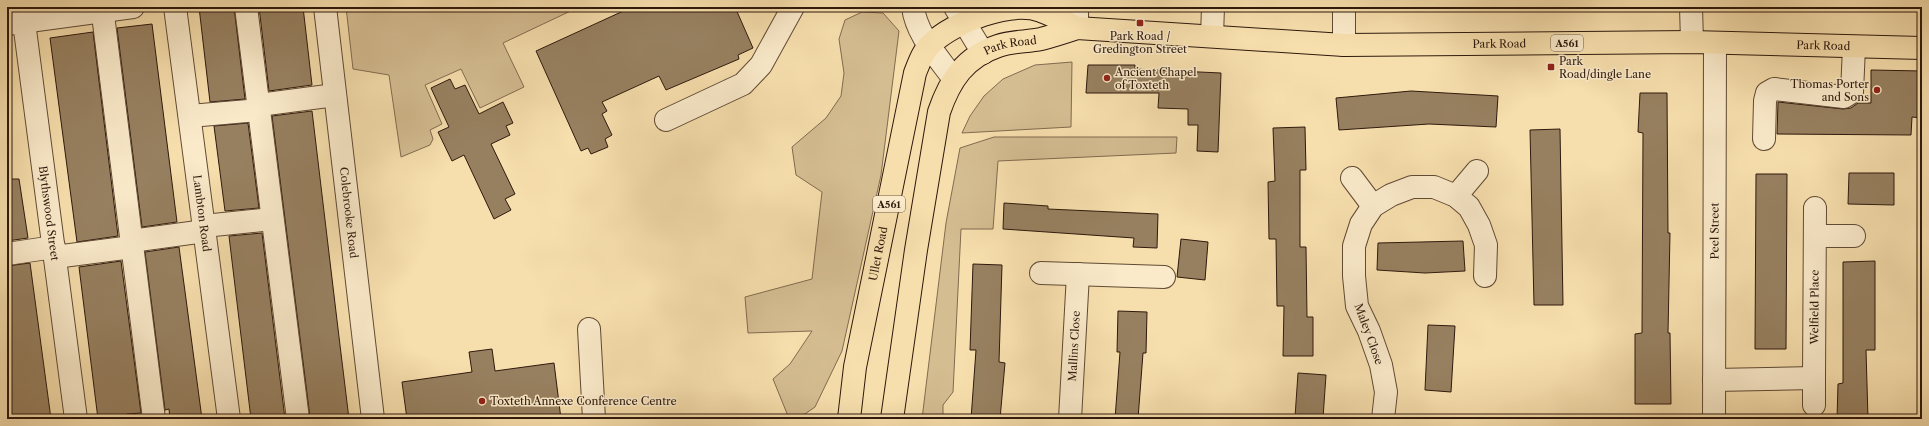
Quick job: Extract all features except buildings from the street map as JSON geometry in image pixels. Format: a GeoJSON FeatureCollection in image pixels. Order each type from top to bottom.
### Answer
{"type":"FeatureCollection","features":[{"type":"Feature","properties":{"kind":"highway","name":"Park Road"},"geometry":{"type":"LineString","coordinates":[[930,45],[946,30],[959,14],[987,14],[1009,9],[1040,10],[1077,18],[1212,36],[1344,44],[1692,42],[1715,44],[1922,48]]}},
{"type":"Feature","properties":{"kind":"highway","name":"Park Road"},"geometry":{"type":"LineString","coordinates":[[954,78],[964,66],[983,53],[999,46],[1041,39],[1077,18]]}},
{"type":"Feature","properties":{"kind":"highway","name":"Ullet Road"},"geometry":{"type":"LineString","coordinates":[[850,419],[856,367],[915,73],[921,58],[930,45]]}},
{"type":"Feature","properties":{"kind":"highway","name":"A561"},"geometry":{"type":"LineString","coordinates":[[892,419],[916,250],[939,112],[946,90],[954,78]]}},
{"type":"Feature","properties":{"kind":"street"},"geometry":{"type":"LineString","coordinates":[[18,17],[133,7]]}},
{"type":"Feature","properties":{"kind":"street","name":"Lambton Road"},"geometry":{"type":"LineString","coordinates":[[176,7],[229,419]]}},
{"type":"Feature","properties":{"kind":"street"},"geometry":{"type":"LineString","coordinates":[[246,7],[298,419]]}},
{"type":"Feature","properties":{"kind":"street","name":"Colebrooke Road"},"geometry":{"type":"LineString","coordinates":[[325,7],[373,419]]}},
{"type":"Feature","properties":{"kind":"street"},"geometry":{"type":"LineString","coordinates":[[666,120],[743,84],[761,66],[792,7]]}},
{"type":"Feature","properties":{"kind":"street"},"geometry":{"type":"LineString","coordinates":[[913,7],[914,17],[930,45],[954,78]]}},
{"type":"Feature","properties":{"kind":"street"},"geometry":{"type":"LineString","coordinates":[[1212,36],[1214,7]]}},
{"type":"Feature","properties":{"kind":"street"},"geometry":{"type":"LineString","coordinates":[[1344,7],[1344,44]]}},
{"type":"Feature","properties":{"kind":"street"},"geometry":{"type":"LineString","coordinates":[[1691,7],[1692,42]]}},
{"type":"Feature","properties":{"kind":"street"},"geometry":{"type":"LineString","coordinates":[[102,9],[154,419]]}},
{"type":"Feature","properties":{"kind":"street"},"geometry":{"type":"LineString","coordinates":[[959,14],[983,53]]}},
{"type":"Feature","properties":{"kind":"street","name":"Blythswood Street"},"geometry":{"type":"LineString","coordinates":[[18,17],[54,252],[76,419]]}},
{"type":"Feature","properties":{"kind":"street","name":"Peel Street"},"geometry":{"type":"LineString","coordinates":[[1714,419],[1715,44]]}},
{"type":"Feature","properties":{"kind":"street"},"geometry":{"type":"LineString","coordinates":[[1764,139],[1765,101],[1767,93],[1774,89],[1844,97],[1852,92],[1854,46]]}},
{"type":"Feature","properties":{"kind":"street"},"geometry":{"type":"LineString","coordinates":[[190,116],[259,108],[335,95]]}},
{"type":"Feature","properties":{"kind":"street"},"geometry":{"type":"LineString","coordinates":[[1456,196],[1477,171]]}},
{"type":"Feature","properties":{"kind":"street"},"geometry":{"type":"LineString","coordinates":[[1352,178],[1373,206]]}},
{"type":"Feature","properties":{"kind":"street","name":"Maley Close"},"geometry":{"type":"LineString","coordinates":[[1383,419],[1386,392],[1382,372],[1369,331],[1357,306],[1354,276],[1354,246],[1361,224],[1373,206],[1391,195],[1412,187],[1434,188],[1456,196],[1469,207],[1479,226],[1486,245],[1485,276]]}},
{"type":"Feature","properties":{"kind":"street","name":"Welfield Place"},"geometry":{"type":"LineString","coordinates":[[1814,405],[1815,208]]}},
{"type":"Feature","properties":{"kind":"street"},"geometry":{"type":"LineString","coordinates":[[7,254],[54,252],[132,244],[205,228],[272,219]]}},
{"type":"Feature","properties":{"kind":"street"},"geometry":{"type":"LineString","coordinates":[[1816,236],[1854,236]]}},
{"type":"Feature","properties":{"kind":"street"},"geometry":{"type":"LineString","coordinates":[[1041,273],[1164,277]]}},
{"type":"Feature","properties":{"kind":"street","name":"Mallins Close"},"geometry":{"type":"LineString","coordinates":[[1070,419],[1078,274]]}},
{"type":"Feature","properties":{"kind":"street"},"geometry":{"type":"LineString","coordinates":[[588,329],[594,419]]}},
{"type":"Feature","properties":{"kind":"street"},"geometry":{"type":"LineString","coordinates":[[1714,380],[1814,378]]}},
{"type":"Feature","properties":{"kind":"shaded area"},"geometry":{"type":"Polygon","coordinates":[[[346,7],[579,7],[503,43],[524,87],[480,108],[461,69],[425,85],[442,124],[430,130],[433,139],[430,145],[401,157],[389,75],[353,69],[346,7]]]}},
{"type":"Feature","properties":{"kind":"shaded area"},"geometry":{"type":"Polygon","coordinates":[[[862,12],[883,13],[899,31],[881,175],[842,351],[815,407],[799,418],[788,416],[773,379],[790,364],[812,331],[748,333],[745,297],[812,279],[822,192],[796,175],[792,147],[826,118],[841,96],[844,73],[839,39],[845,20],[862,12]]]}},
{"type":"Feature","properties":{"kind":"shaded area"},"geometry":{"type":"Polygon","coordinates":[[[1072,62],[1071,127],[962,133],[970,116],[984,96],[1003,79],[1035,65],[1072,62]]]}},
{"type":"Feature","properties":{"kind":"shaded area"},"geometry":{"type":"Polygon","coordinates":[[[994,137],[1177,137],[1176,153],[998,161],[993,229],[961,229],[953,392],[943,405],[943,419],[922,419],[946,223],[960,148],[994,137]]]}},
{"type":"Feature","properties":{"kind":"place","name":"Park Road / Gredington Street"},"geometry":{"type":"Point","coordinates":[1140,23]}},
{"type":"Feature","properties":{"kind":"place","name":"Park Road/dingle Lane"},"geometry":{"type":"Point","coordinates":[1551,67]}},
{"type":"Feature","properties":{"kind":"place","name":"Ancient Chapel of Toxteth"},"geometry":{"type":"Point","coordinates":[1107,78]}},
{"type":"Feature","properties":{"kind":"place","name":"Thomas Porter and Sons"},"geometry":{"type":"Point","coordinates":[1877,90]}},
{"type":"Feature","properties":{"kind":"place","name":"Toxteth Annexe Conference Centre"},"geometry":{"type":"Point","coordinates":[482,401]}}]}
